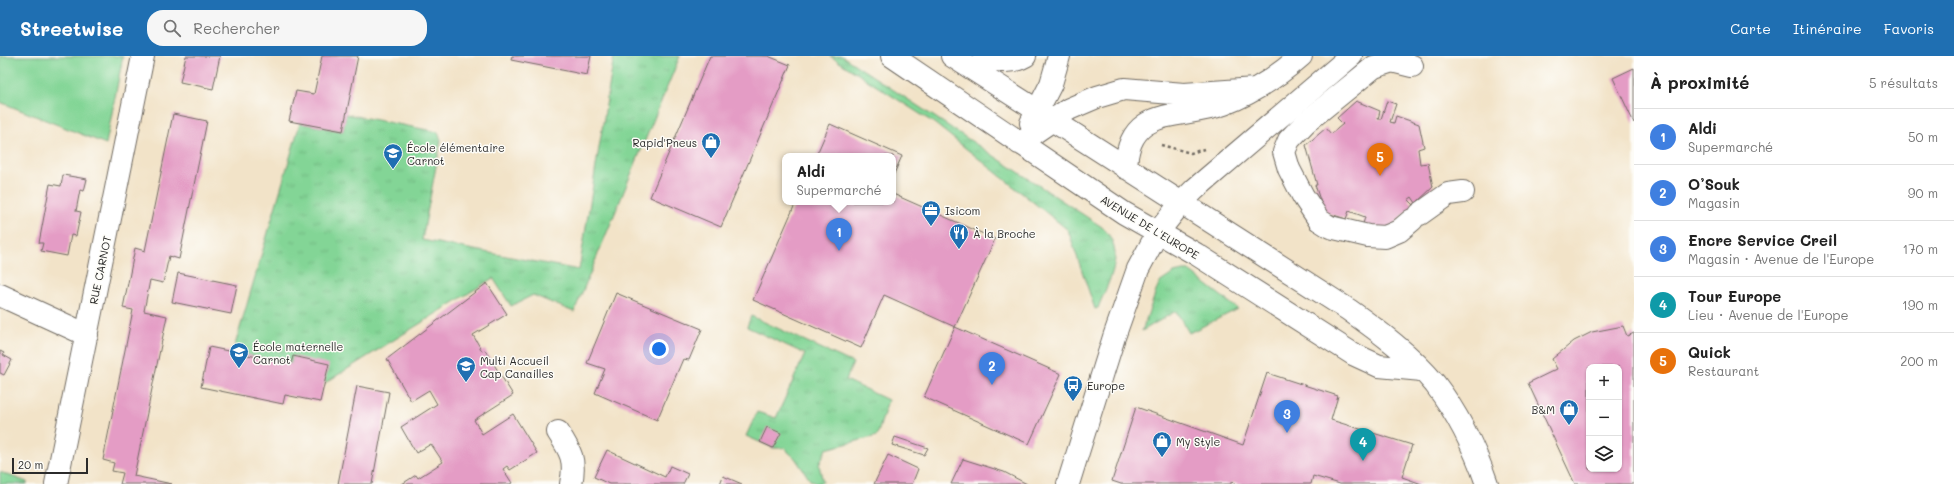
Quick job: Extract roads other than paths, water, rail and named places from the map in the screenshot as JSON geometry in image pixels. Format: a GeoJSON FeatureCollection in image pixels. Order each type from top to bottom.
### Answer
{"type":"FeatureCollection","features":[{"type":"Feature","properties":{"kind":"main road","name":"RUE CARNOT"},"geometry":{"type":"LineString","coordinates":[[56,484],[143,56]]}},
{"type":"Feature","properties":{"kind":"main road","name":"AVENUE DE L'EUROPE"},"geometry":{"type":"LineString","coordinates":[[892,56],[1124,213],[1158,232],[1353,354],[1379,366],[1422,370]]}},
{"type":"Feature","properties":{"kind":"main road"},"geometry":{"type":"LineString","coordinates":[[952,56],[1349,310],[1378,331],[1422,370],[1445,399],[1465,431],[1487,484]]}},
{"type":"Feature","properties":{"kind":"main road"},"geometry":{"type":"LineString","coordinates":[[984,56],[1003,62],[1013,61],[1025,56]]}},
{"type":"Feature","properties":{"kind":"main road"},"geometry":{"type":"LineString","coordinates":[[1045,115],[1051,84],[1059,56]]}},
{"type":"Feature","properties":{"kind":"main road"},"geometry":{"type":"LineString","coordinates":[[1126,168],[1127,153],[1131,140],[1150,120],[1160,116],[1222,105],[1276,77],[1300,56]]}},
{"type":"Feature","properties":{"kind":"main road"},"geometry":{"type":"LineString","coordinates":[[1068,484],[1114,337],[1138,268],[1158,232],[1181,203],[1195,189],[1351,56]]}},
{"type":"Feature","properties":{"kind":"main road"},"geometry":{"type":"LineString","coordinates":[[1412,66],[1392,61],[1374,67],[1305,123],[1289,140],[1284,152],[1289,169],[1303,196],[1319,220],[1330,227],[1368,236],[1384,237],[1399,231],[1448,194],[1463,192]]}},
{"type":"Feature","properties":{"kind":"main road"},"geometry":{"type":"LineString","coordinates":[[1019,143],[1045,115],[1124,89],[1184,94],[1255,89]]}},
{"type":"Feature","properties":{"kind":"main road"},"geometry":{"type":"LineString","coordinates":[[0,295],[87,335]]}},
{"type":"Feature","properties":{"kind":"main road"},"geometry":{"type":"LineString","coordinates":[[558,432],[570,452],[573,461],[574,469],[571,484]]}},
{"type":"Feature","properties":{"kind":"place","name":"Rapid'Pneus"},"geometry":{"type":"Point","coordinates":[711,159]}},
{"type":"Feature","properties":{"kind":"place","name":"École élémentaire Carnot"},"geometry":{"type":"Point","coordinates":[393,170]}},
{"type":"Feature","properties":{"kind":"place","name":"Quick"},"geometry":{"type":"Point","coordinates":[1380,176]}},
{"type":"Feature","properties":{"kind":"place","name":"Isicom"},"geometry":{"type":"Point","coordinates":[931,227]}},
{"type":"Feature","properties":{"kind":"place","name":"À la Broche"},"geometry":{"type":"Point","coordinates":[959,250]}},
{"type":"Feature","properties":{"kind":"place","name":"Aldi"},"geometry":{"type":"Point","coordinates":[839,251]}},
{"type":"Feature","properties":{"kind":"place","name":"École maternelle Carnot"},"geometry":{"type":"Point","coordinates":[239,369]}},
{"type":"Feature","properties":{"kind":"place","name":"Multi Accueil Cap Canailles"},"geometry":{"type":"Point","coordinates":[466,383]}},
{"type":"Feature","properties":{"kind":"place","name":"O’Souk"},"geometry":{"type":"Point","coordinates":[992,385]}},
{"type":"Feature","properties":{"kind":"place","name":"Europe"},"geometry":{"type":"Point","coordinates":[1073,402]}},
{"type":"Feature","properties":{"kind":"place","name":"B&M"},"geometry":{"type":"Point","coordinates":[1569,426]}},
{"type":"Feature","properties":{"kind":"place","name":"Encre Service Creil"},"geometry":{"type":"Point","coordinates":[1287,433]}},
{"type":"Feature","properties":{"kind":"place","name":"My Style"},"geometry":{"type":"Point","coordinates":[1162,458]}},
{"type":"Feature","properties":{"kind":"place","name":"Tour Europe"},"geometry":{"type":"Point","coordinates":[1363,461]}}]}
